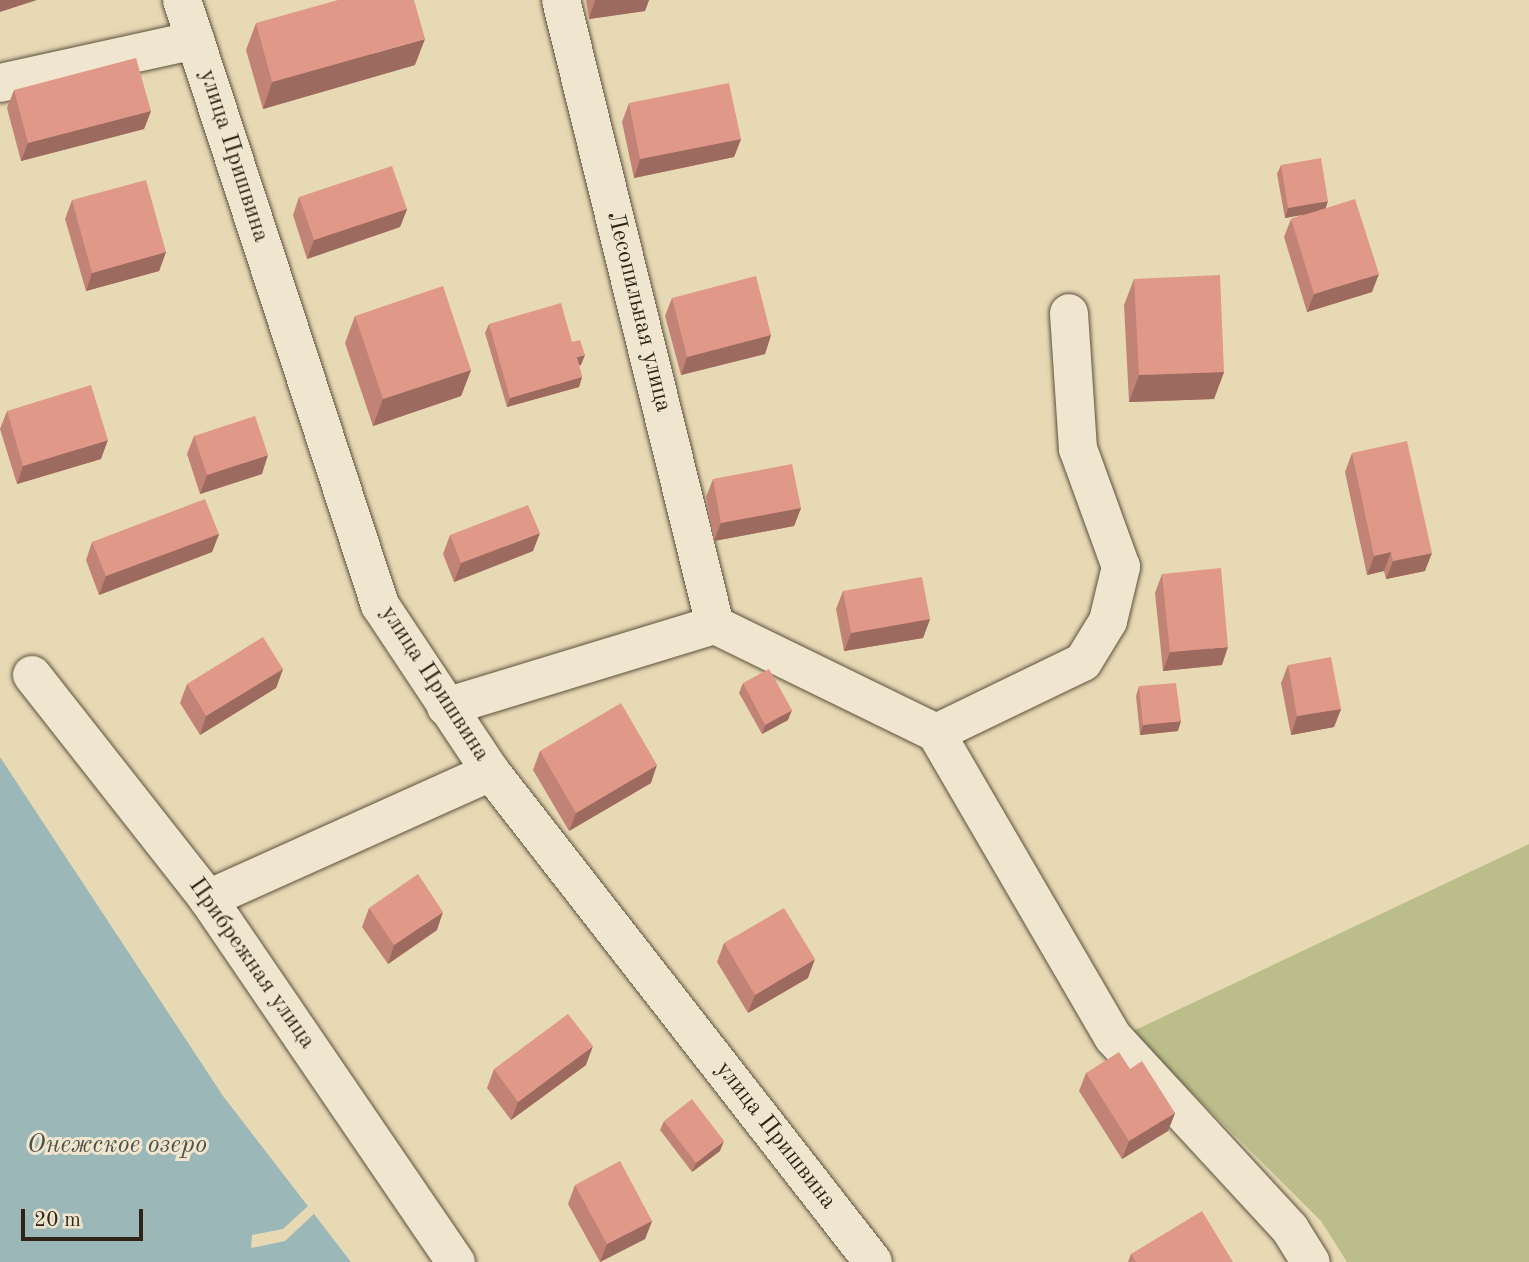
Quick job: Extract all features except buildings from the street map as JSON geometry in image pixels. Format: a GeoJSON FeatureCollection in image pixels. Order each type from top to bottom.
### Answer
{"type":"FeatureCollection","features":[{"type":"Feature","properties":{"kind":"street","name":"Лесопильная улица"},"geometry":{"type":"LineString","coordinates":[[561,0],[715,625]]}},
{"type":"Feature","properties":{"kind":"street"},"geometry":{"type":"LineString","coordinates":[[0,83],[189,11]]}},
{"type":"Feature","properties":{"kind":"street","name":"улица Пришвина"},"geometry":{"type":"LineString","coordinates":[[189,11],[380,605],[491,772],[873,1262]]}},
{"type":"Feature","properties":{"kind":"street"},"geometry":{"type":"LineString","coordinates":[[936,733],[1083,663],[1108,621],[1121,567],[1078,449],[1069,313]]}},
{"type":"Feature","properties":{"kind":"street"},"geometry":{"type":"LineString","coordinates":[[446,707],[715,625],[936,733],[1113,1037],[1290,1229],[1311,1262]]}},
{"type":"Feature","properties":{"kind":"street","name":"Прибрежная улица"},"geometry":{"type":"LineString","coordinates":[[32,675],[208,899],[456,1262]]}},
{"type":"Feature","properties":{"kind":"street"},"geometry":{"type":"LineString","coordinates":[[208,899],[491,772]]}},
{"type":"Feature","properties":{"kind":"green space"},"geometry":{"type":"Polygon","coordinates":[[[1529,844],[1529,1262],[1347,1262],[1321,1221],[1131,1032],[1529,844]]]}},
{"type":"Feature","properties":{"kind":"water","name":"Онежское озеро"},"geometry":{"type":"Polygon","coordinates":[[[0,757],[223,1096],[351,1262],[0,1262],[0,757]]]}},
{"type":"Feature","properties":{"kind":"pier"},"geometry":{"type":"Polygon","coordinates":[[[308,1206],[314,1214],[285,1241],[251,1248],[252,1235],[283,1229],[308,1206]]]}}]}
